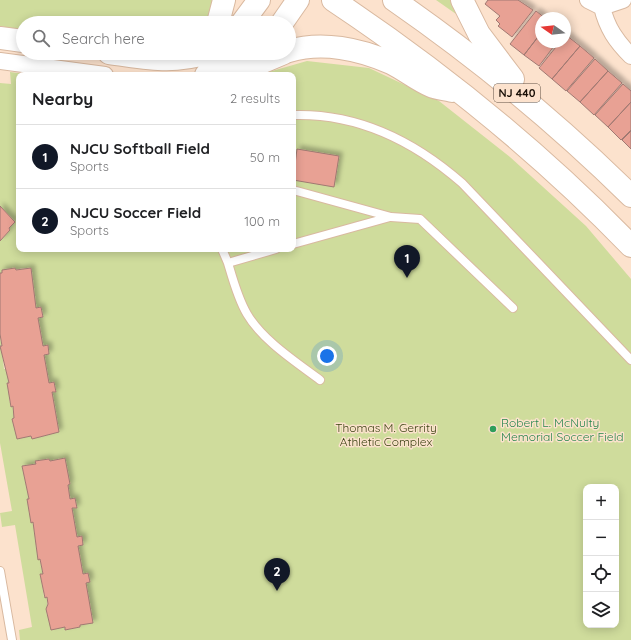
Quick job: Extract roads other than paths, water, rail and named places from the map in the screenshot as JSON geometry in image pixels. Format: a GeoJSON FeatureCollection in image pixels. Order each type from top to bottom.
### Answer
{"type":"FeatureCollection","features":[{"type":"Feature","properties":{"kind":"highway"},"geometry":{"type":"LineString","coordinates":[[220,16],[224,0]]}},
{"type":"Feature","properties":{"kind":"highway"},"geometry":{"type":"LineString","coordinates":[[247,16],[259,0]]}},
{"type":"Feature","properties":{"kind":"highway"},"geometry":{"type":"LineString","coordinates":[[287,16],[298,0]]}},
{"type":"Feature","properties":{"kind":"highway","name":"NJ 440"},"geometry":{"type":"LineString","coordinates":[[333,0],[421,61],[461,92],[542,160],[631,246]]}},
{"type":"Feature","properties":{"kind":"highway","name":"NJ 440"},"geometry":{"type":"LineString","coordinates":[[394,0],[468,54],[537,110],[631,196]]}},
{"type":"Feature","properties":{"kind":"highway"},"geometry":{"type":"LineString","coordinates":[[462,0],[479,34],[537,110]]}},
{"type":"Feature","properties":{"kind":"highway"},"geometry":{"type":"LineString","coordinates":[[0,38],[16,40]]}},
{"type":"Feature","properties":{"kind":"highway"},"geometry":{"type":"LineString","coordinates":[[296,49],[324,46],[360,53],[392,64],[432,87],[461,92]]}},
{"type":"Feature","properties":{"kind":"highway"},"geometry":{"type":"LineString","coordinates":[[214,72],[239,60]]}},
{"type":"Feature","properties":{"kind":"highway"},"geometry":{"type":"LineString","coordinates":[[239,72],[267,60]]}},
{"type":"Feature","properties":{"kind":"street"},"geometry":{"type":"LineString","coordinates":[[623,0],[595,4],[617,43],[631,56]]}},
{"type":"Feature","properties":{"kind":"street"},"geometry":{"type":"LineString","coordinates":[[0,61],[82,72]]}},
{"type":"Feature","properties":{"kind":"lane"},"geometry":{"type":"LineString","coordinates":[[296,115],[335,118],[364,125],[403,140],[442,165],[462,182],[631,360]]}},
{"type":"Feature","properties":{"kind":"lane"},"geometry":{"type":"LineString","coordinates":[[296,191],[391,217],[413,217],[424,222],[513,308]]}},
{"type":"Feature","properties":{"kind":"lane"},"geometry":{"type":"LineString","coordinates":[[296,243],[391,217]]}},
{"type":"Feature","properties":{"kind":"lane"},"geometry":{"type":"LineString","coordinates":[[223,252],[248,315],[280,349],[320,380]]}},
{"type":"Feature","properties":{"kind":"lane"},"geometry":{"type":"LineString","coordinates":[[228,263],[266,252]]}},
{"type":"Feature","properties":{"kind":"lane"},"geometry":{"type":"LineString","coordinates":[[0,571],[12,640]]}},
{"type":"Feature","properties":{"kind":"place","name":"NJCU Softball Field"},"geometry":{"type":"Point","coordinates":[407,278]}},
{"type":"Feature","properties":{"kind":"place","name":"Robert L. McNulty Memorial Soccer Field"},"geometry":{"type":"Point","coordinates":[493,429]}},
{"type":"Feature","properties":{"kind":"place","name":"NJCU Soccer Field"},"geometry":{"type":"Point","coordinates":[277,591]}},
{"type":"Feature","properties":{"kind":"park label","name":"Thomas M. Gerrity Athletic Complex"},"geometry":{"type":"Point","coordinates":[386,434]}}]}
